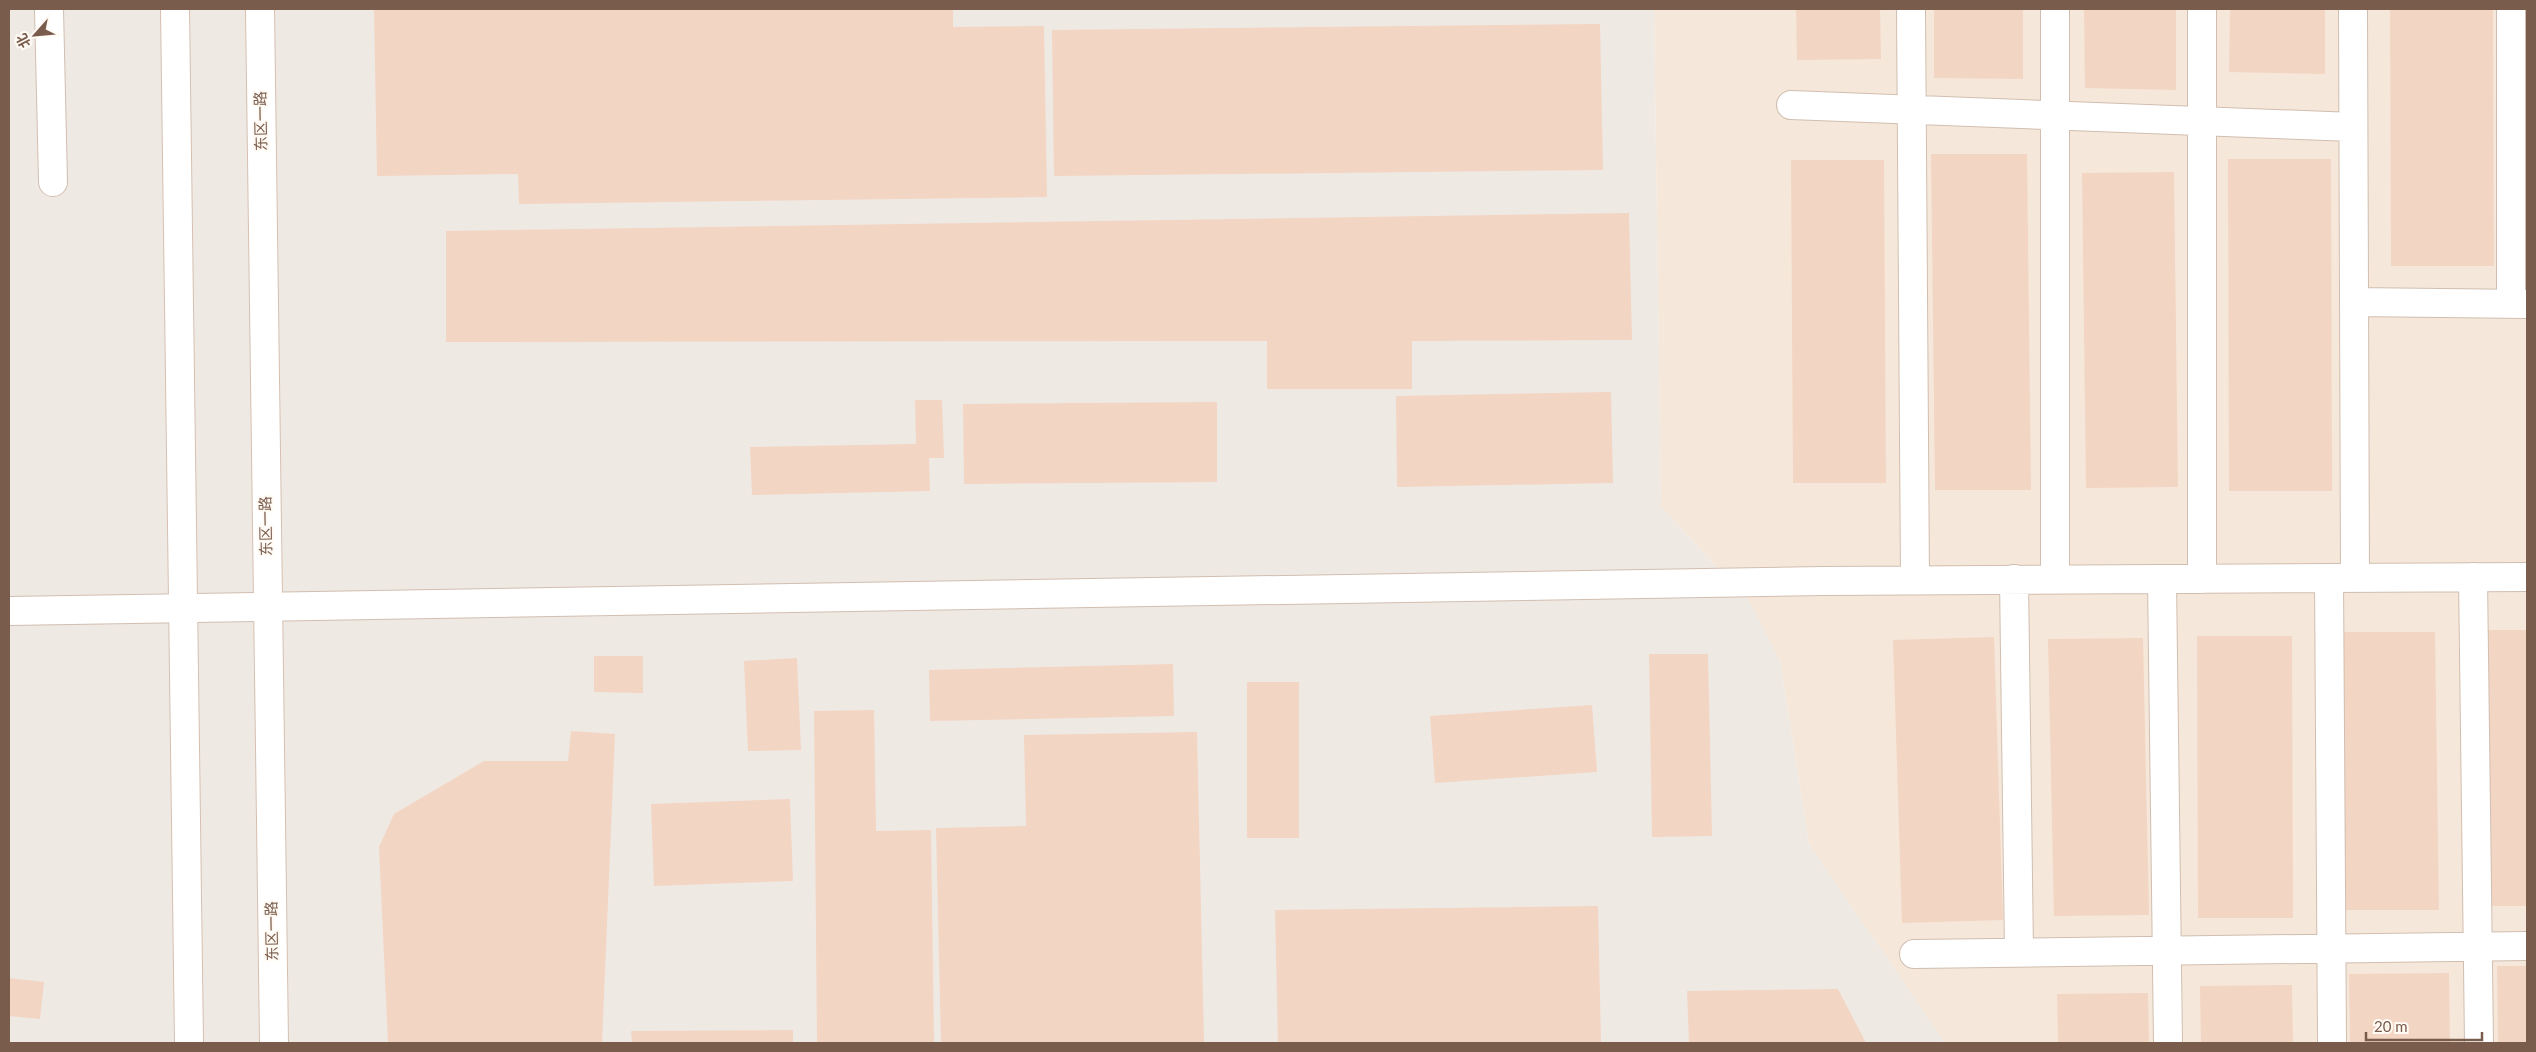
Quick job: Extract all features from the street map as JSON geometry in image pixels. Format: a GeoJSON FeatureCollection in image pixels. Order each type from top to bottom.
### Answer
{"type":"FeatureCollection","features":[{"type":"Feature","properties":{"kind":"street"},"geometry":{"type":"LineString","coordinates":[[49,9],[53,182]]}},
{"type":"Feature","properties":{"kind":"street"},"geometry":{"type":"LineString","coordinates":[[175,9],[189,1043]]}},
{"type":"Feature","properties":{"kind":"street","name":"东区一路"},"geometry":{"type":"LineString","coordinates":[[260,9],[274,1043]]}},
{"type":"Feature","properties":{"kind":"street"},"geometry":{"type":"LineString","coordinates":[[1911,9],[1916,580]]}},
{"type":"Feature","properties":{"kind":"street"},"geometry":{"type":"LineString","coordinates":[[2054,9],[2055,579]]}},
{"type":"Feature","properties":{"kind":"street"},"geometry":{"type":"LineString","coordinates":[[2202,9],[2202,579]]}},
{"type":"Feature","properties":{"kind":"street"},"geometry":{"type":"LineString","coordinates":[[2332,1043],[2331,948],[2342,578],[2354,302],[2353,9]]}},
{"type":"Feature","properties":{"kind":"street"},"geometry":{"type":"LineString","coordinates":[[2354,302],[2519,304],[2511,9]]}},
{"type":"Feature","properties":{"kind":"street"},"geometry":{"type":"LineString","coordinates":[[1791,105],[2353,127]]}},
{"type":"Feature","properties":{"kind":"street"},"geometry":{"type":"LineString","coordinates":[[2473,577],[2479,1043]]}},
{"type":"Feature","properties":{"kind":"street"},"geometry":{"type":"LineString","coordinates":[[9,611],[1823,581],[2527,577]]}},
{"type":"Feature","properties":{"kind":"street"},"geometry":{"type":"LineString","coordinates":[[2014,579],[2019,952]]}},
{"type":"Feature","properties":{"kind":"street"},"geometry":{"type":"LineString","coordinates":[[2162,579],[2168,1043]]}},
{"type":"Feature","properties":{"kind":"street"},"geometry":{"type":"LineString","coordinates":[[1914,954],[2527,946]]}},
{"type":"Feature","properties":{"kind":"shaded area"},"geometry":{"type":"Polygon","coordinates":[[[9,9],[1654,9],[1661,507],[1749,601],[1780,661],[1809,844],[1945,1043],[9,1043],[9,9]]]}},
{"type":"Feature","properties":{"kind":"shaded area"},"geometry":{"type":"Polygon","coordinates":[[[1654,9],[2527,9],[2527,1043],[1945,1043],[1809,844],[1780,661],[1749,601],[1661,507],[1654,9]]]}},
{"type":"Feature","properties":{"kind":"building"},"geometry":{"type":"Polygon","coordinates":[[[374,9],[953,9],[953,27],[1044,26],[1047,197],[519,204],[518,174],[377,176],[374,9]]]}},
{"type":"Feature","properties":{"kind":"building"},"geometry":{"type":"Polygon","coordinates":[[[1796,9],[1880,9],[1881,59],[1797,60],[1796,9]]]}},
{"type":"Feature","properties":{"kind":"building"},"geometry":{"type":"Polygon","coordinates":[[[1934,9],[2023,9],[2023,79],[1934,78],[1934,9]]]}},
{"type":"Feature","properties":{"kind":"building"},"geometry":{"type":"Polygon","coordinates":[[[2084,9],[2176,9],[2176,90],[2085,88],[2084,9]]]}},
{"type":"Feature","properties":{"kind":"building"},"geometry":{"type":"Polygon","coordinates":[[[2230,9],[2325,9],[2325,74],[2229,72],[2230,9]]]}},
{"type":"Feature","properties":{"kind":"building"},"geometry":{"type":"Polygon","coordinates":[[[2390,9],[2493,9],[2494,266],[2391,266],[2390,9]]]}},
{"type":"Feature","properties":{"kind":"building"},"geometry":{"type":"Polygon","coordinates":[[[1600,24],[1603,170],[1054,176],[1052,30],[1600,24]]]}},
{"type":"Feature","properties":{"kind":"building"},"geometry":{"type":"Polygon","coordinates":[[[1931,154],[2027,154],[2031,490],[1935,490],[1931,154]]]}},
{"type":"Feature","properties":{"kind":"building"},"geometry":{"type":"Polygon","coordinates":[[[2228,159],[2331,159],[2332,491],[2229,491],[2228,159]]]}},
{"type":"Feature","properties":{"kind":"building"},"geometry":{"type":"Polygon","coordinates":[[[1791,160],[1884,160],[1886,483],[1793,483],[1791,160]]]}},
{"type":"Feature","properties":{"kind":"building"},"geometry":{"type":"Polygon","coordinates":[[[2174,172],[2178,487],[2086,488],[2082,173],[2174,172]]]}},
{"type":"Feature","properties":{"kind":"building"},"geometry":{"type":"Polygon","coordinates":[[[1629,213],[1632,340],[1412,341],[1412,389],[1267,389],[1267,341],[446,342],[446,231],[1629,213]]]}},
{"type":"Feature","properties":{"kind":"building"},"geometry":{"type":"Polygon","coordinates":[[[1611,392],[1613,483],[1397,487],[1396,396],[1611,392]]]}},
{"type":"Feature","properties":{"kind":"building"},"geometry":{"type":"Polygon","coordinates":[[[915,400],[942,400],[944,458],[929,458],[930,491],[752,495],[750,447],[916,444],[915,400]]]}},
{"type":"Feature","properties":{"kind":"building"},"geometry":{"type":"Polygon","coordinates":[[[1217,402],[1217,482],[964,484],[963,404],[1217,402]]]}},
{"type":"Feature","properties":{"kind":"building"},"geometry":{"type":"Polygon","coordinates":[[[2486,630],[2527,630],[2527,906],[2488,906],[2486,630]]]}},
{"type":"Feature","properties":{"kind":"building"},"geometry":{"type":"Polygon","coordinates":[[[2342,632],[2435,632],[2439,910],[2346,910],[2342,632]]]}},
{"type":"Feature","properties":{"kind":"building"},"geometry":{"type":"Polygon","coordinates":[[[2197,636],[2292,636],[2293,918],[2198,918],[2197,636]]]}},
{"type":"Feature","properties":{"kind":"building"},"geometry":{"type":"Polygon","coordinates":[[[1994,637],[2003,920],[1902,923],[1893,640],[1994,637]]]}},
{"type":"Feature","properties":{"kind":"building"},"geometry":{"type":"Polygon","coordinates":[[[2143,638],[2149,915],[2054,916],[2048,639],[2143,638]]]}},
{"type":"Feature","properties":{"kind":"building"},"geometry":{"type":"Polygon","coordinates":[[[1649,654],[1708,654],[1712,836],[1652,837],[1649,654]]]}},
{"type":"Feature","properties":{"kind":"building"},"geometry":{"type":"Polygon","coordinates":[[[594,656],[643,656],[643,693],[594,692],[594,656]]]}},
{"type":"Feature","properties":{"kind":"building"},"geometry":{"type":"Polygon","coordinates":[[[797,658],[801,750],[748,751],[744,661],[797,658]]]}},
{"type":"Feature","properties":{"kind":"building"},"geometry":{"type":"Polygon","coordinates":[[[1173,664],[1174,716],[930,721],[929,670],[1173,664]]]}},
{"type":"Feature","properties":{"kind":"building"},"geometry":{"type":"Polygon","coordinates":[[[1247,682],[1299,682],[1299,838],[1247,838],[1247,682]]]}},
{"type":"Feature","properties":{"kind":"building"},"geometry":{"type":"Polygon","coordinates":[[[1592,705],[1597,772],[1435,783],[1430,716],[1592,705]]]}},
{"type":"Feature","properties":{"kind":"building"},"geometry":{"type":"Polygon","coordinates":[[[874,710],[876,831],[931,830],[934,1043],[817,1043],[814,711],[874,710]]]}},
{"type":"Feature","properties":{"kind":"building"},"geometry":{"type":"Polygon","coordinates":[[[571,731],[615,734],[602,1043],[388,1043],[379,847],[394,814],[484,761],[568,761],[571,731]]]}},
{"type":"Feature","properties":{"kind":"building"},"geometry":{"type":"Polygon","coordinates":[[[1197,732],[1204,1043],[941,1043],[936,828],[1026,826],[1024,735],[1197,732]]]}},
{"type":"Feature","properties":{"kind":"building"},"geometry":{"type":"Polygon","coordinates":[[[790,799],[793,881],[654,886],[651,804],[790,799]]]}},
{"type":"Feature","properties":{"kind":"building"},"geometry":{"type":"Polygon","coordinates":[[[1598,906],[1601,1043],[1278,1043],[1275,910],[1598,906]]]}},
{"type":"Feature","properties":{"kind":"building"},"geometry":{"type":"Polygon","coordinates":[[[2497,966],[2527,966],[2527,1043],[2498,1043],[2497,966]]]}},
{"type":"Feature","properties":{"kind":"building"},"geometry":{"type":"Polygon","coordinates":[[[2449,973],[2450,1043],[2350,1043],[2349,974],[2449,973]]]}},
{"type":"Feature","properties":{"kind":"building"},"geometry":{"type":"Polygon","coordinates":[[[9,978],[44,982],[40,1019],[9,1016],[9,978]]]}},
{"type":"Feature","properties":{"kind":"building"},"geometry":{"type":"Polygon","coordinates":[[[2292,985],[2293,1043],[2201,1043],[2200,986],[2292,985]]]}},
{"type":"Feature","properties":{"kind":"building"},"geometry":{"type":"Polygon","coordinates":[[[1838,989],[1866,1043],[1689,1043],[1687,991],[1838,989]]]}},
{"type":"Feature","properties":{"kind":"building"},"geometry":{"type":"Polygon","coordinates":[[[2148,993],[2149,1043],[2058,1043],[2057,994],[2148,993]]]}},
{"type":"Feature","properties":{"kind":"building"},"geometry":{"type":"Polygon","coordinates":[[[793,1030],[793,1043],[632,1043],[631,1031],[793,1030]]]}}]}
